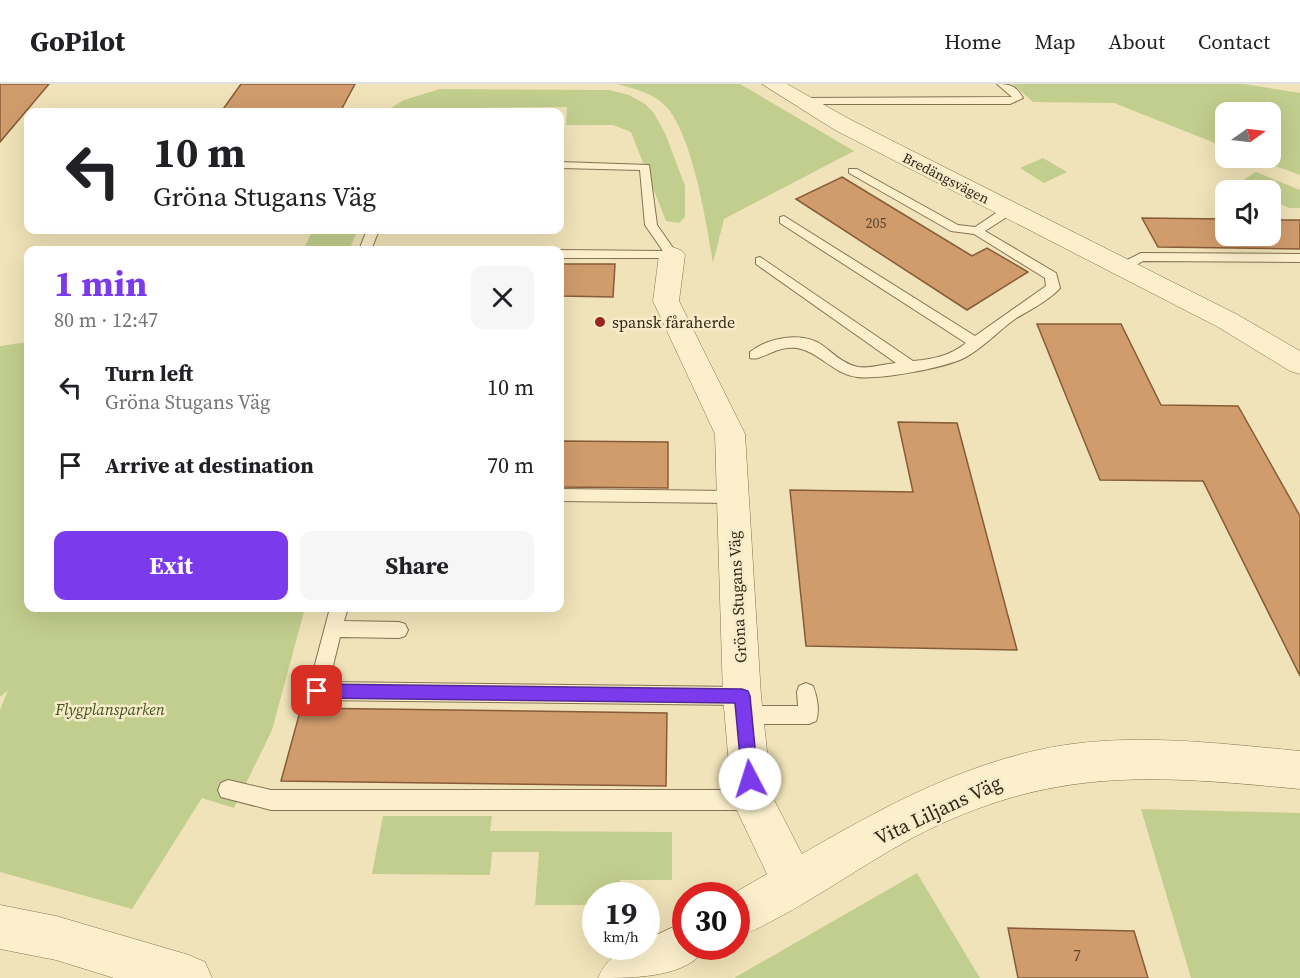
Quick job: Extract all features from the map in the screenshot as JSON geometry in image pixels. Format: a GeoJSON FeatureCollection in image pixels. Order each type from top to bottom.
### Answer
{"type":"FeatureCollection","features":[{"type":"Feature","properties":{"kind":"street","name":"Bredängsvägen"},"geometry":{"type":"LineString","coordinates":[[772,84],[1009,210],[1228,321],[1300,364]]}},
{"type":"Feature","properties":{"kind":"street","name":"Gröna Stugans Väg"},"geometry":{"type":"LineString","coordinates":[[672,255],[666,301],[730,434],[731,497],[743,706],[752,800],[794,884]]}},
{"type":"Feature","properties":{"kind":"street","name":"Vita Liljans Väg"},"geometry":{"type":"LineString","coordinates":[[750,908],[880,835],[967,792],[1014,776],[1087,763],[1133,760],[1204,761],[1300,770]]}},
{"type":"Feature","properties":{"kind":"street"},"geometry":{"type":"LineString","coordinates":[[0,927],[56,938],[189,978]]}},
{"type":"Feature","properties":{"kind":"street"},"geometry":{"type":"LineString","coordinates":[[621,978],[672,951]]}},
{"type":"Feature","properties":{"kind":"lane"},"geometry":{"type":"LineString","coordinates":[[800,100],[1010,101],[1018,98],[1013,90],[1002,84]]}},
{"type":"Feature","properties":{"kind":"lane"},"geometry":{"type":"LineString","coordinates":[[564,165],[645,166],[651,225],[672,255]]}},
{"type":"Feature","properties":{"kind":"lane"},"geometry":{"type":"LineString","coordinates":[[754,355],[767,346],[789,342],[814,346],[837,364],[858,372],[908,365],[936,364],[961,354],[1053,288],[1051,276],[977,231],[955,228],[853,171]]}},
{"type":"Feature","properties":{"kind":"lane"},"geometry":{"type":"LineString","coordinates":[[977,231],[1009,210]]}},
{"type":"Feature","properties":{"kind":"lane"},"geometry":{"type":"LineString","coordinates":[[784,220],[975,342]]}},
{"type":"Feature","properties":{"kind":"lane"},"geometry":{"type":"LineString","coordinates":[[564,254],[672,255]]}},
{"type":"Feature","properties":{"kind":"lane"},"geometry":{"type":"LineString","coordinates":[[1122,268],[1142,257],[1300,258]]}},
{"type":"Feature","properties":{"kind":"lane"},"geometry":{"type":"LineString","coordinates":[[760,261],[908,365]]}},
{"type":"Feature","properties":{"kind":"lane"},"geometry":{"type":"LineString","coordinates":[[564,495],[731,497]]}},
{"type":"Feature","properties":{"kind":"lane"},"geometry":{"type":"LineString","coordinates":[[338,612],[317,691],[743,706],[809,715],[806,692]]}},
{"type":"Feature","properties":{"kind":"lane"},"geometry":{"type":"LineString","coordinates":[[334,629],[399,630]]}},
{"type":"Feature","properties":{"kind":"lane"},"geometry":{"type":"LineString","coordinates":[[228,790],[271,800],[752,800]]}},
{"type":"Feature","properties":{"kind":"green space"},"geometry":{"type":"Polygon","coordinates":[[[617,84],[740,84],[854,151],[724,219],[713,263],[698,184],[686,143],[670,111],[659,100],[646,93],[617,84]]]}},
{"type":"Feature","properties":{"kind":"green space"},"geometry":{"type":"Polygon","coordinates":[[[1013,84],[1244,84],[1300,93],[1300,175],[1281,168],[1281,102],[1215,102],[1215,143],[1114,103],[1033,102],[1013,84]]]}},
{"type":"Feature","properties":{"kind":"green space"},"geometry":{"type":"Polygon","coordinates":[[[440,89],[609,90],[629,95],[645,104],[653,112],[665,133],[685,186],[685,217],[679,223],[666,221],[631,132],[613,125],[566,125],[567,107],[391,108],[404,100],[440,89]]]}},
{"type":"Feature","properties":{"kind":"green space"},"geometry":{"type":"Polygon","coordinates":[[[1043,158],[1067,172],[1044,183],[1020,168],[1043,158]]]}},
{"type":"Feature","properties":{"kind":"green space"},"geometry":{"type":"Polygon","coordinates":[[[1256,172],[1276,180],[1244,180],[1256,172]]]}},
{"type":"Feature","properties":{"kind":"green space"},"geometry":{"type":"Polygon","coordinates":[[[1281,182],[1300,190],[1300,208],[1289,208],[1281,204],[1281,182]]]}},
{"type":"Feature","properties":{"kind":"green space"},"geometry":{"type":"Polygon","coordinates":[[[311,234],[356,234],[351,246],[305,246],[311,234]]]}},
{"type":"Feature","properties":{"kind":"green space","name":"Flygplansparken"},"geometry":{"type":"Polygon","coordinates":[[[24,343],[24,612],[304,612],[272,730],[234,808],[202,798],[132,909],[0,872],[0,710],[8,690],[0,697],[0,346],[24,343]]]}},
{"type":"Feature","properties":{"kind":"green space"},"geometry":{"type":"Polygon","coordinates":[[[1141,809],[1300,813],[1300,978],[1191,978],[1141,809]]]}},
{"type":"Feature","properties":{"kind":"green space"},"geometry":{"type":"Polygon","coordinates":[[[383,816],[492,816],[490,831],[672,832],[672,880],[582,882],[582,905],[535,905],[539,852],[492,852],[490,875],[372,874],[383,816]]]}},
{"type":"Feature","properties":{"kind":"green space"},"geometry":{"type":"Polygon","coordinates":[[[917,873],[980,978],[734,978],[917,873]]]}},
{"type":"Feature","properties":{"kind":"building"},"geometry":{"type":"Polygon","coordinates":[[[0,84],[49,84],[29,108],[24,108],[24,114],[0,142],[0,84]]]}},
{"type":"Feature","properties":{"kind":"building"},"geometry":{"type":"Polygon","coordinates":[[[241,84],[355,84],[342,108],[224,108],[241,84]]]}},
{"type":"Feature","properties":{"kind":"building"},"geometry":{"type":"Polygon","coordinates":[[[842,177],[972,256],[987,248],[1028,272],[967,310],[796,199],[842,177]]]}},
{"type":"Feature","properties":{"kind":"building"},"geometry":{"type":"Polygon","coordinates":[[[1142,218],[1215,219],[1215,246],[1281,246],[1281,220],[1300,220],[1300,249],[1158,247],[1142,218]]]}},
{"type":"Feature","properties":{"kind":"building"},"geometry":{"type":"Polygon","coordinates":[[[564,264],[615,264],[613,297],[564,296],[564,264]]]}},
{"type":"Feature","properties":{"kind":"building"},"geometry":{"type":"Polygon","coordinates":[[[1037,324],[1121,324],[1161,405],[1238,406],[1300,516],[1300,676],[1203,481],[1100,480],[1037,324]]]}},
{"type":"Feature","properties":{"kind":"building"},"geometry":{"type":"Polygon","coordinates":[[[898,422],[957,423],[1017,650],[806,646],[790,490],[913,492],[898,422]]]}},
{"type":"Feature","properties":{"kind":"building"},"geometry":{"type":"Polygon","coordinates":[[[564,441],[668,442],[668,488],[564,487],[564,441]]]}},
{"type":"Feature","properties":{"kind":"building"},"geometry":{"type":"Polygon","coordinates":[[[301,708],[667,713],[666,786],[281,781],[301,708]]]}},
{"type":"Feature","properties":{"kind":"building"},"geometry":{"type":"Polygon","coordinates":[[[1008,928],[1134,931],[1148,978],[1018,978],[1008,928]]]}},
{"type":"Feature","properties":{"kind":"place","name":"spansk fåraherde"},"geometry":{"type":"Point","coordinates":[600,322]}},
{"type":"Feature","properties":{"kind":"route"},"geometry":{"type":"LineString","coordinates":[[317,691],[742,696],[750,779]]}}]}
